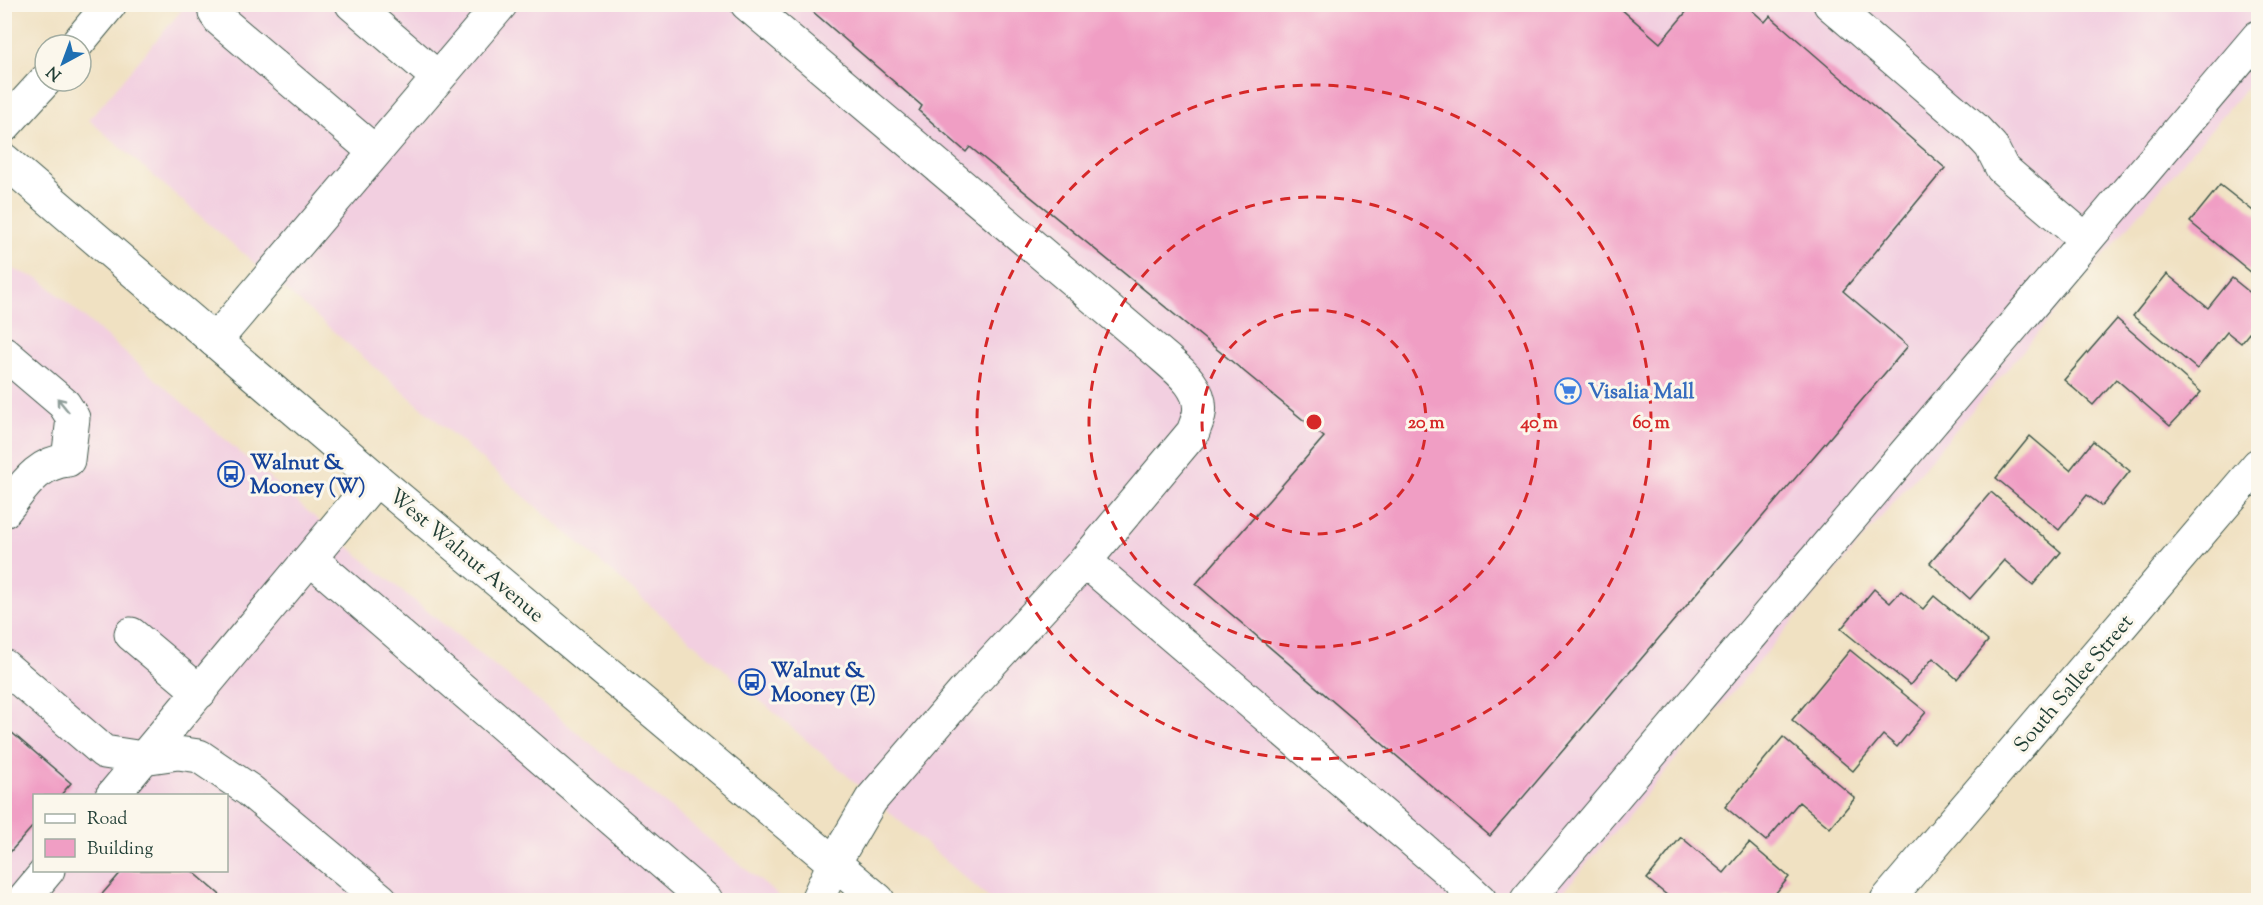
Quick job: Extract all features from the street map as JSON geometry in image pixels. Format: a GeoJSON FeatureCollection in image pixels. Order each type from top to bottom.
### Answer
{"type":"FeatureCollection","features":[{"type":"Feature","properties":{"kind":"main road"},"geometry":{"type":"LineString","coordinates":[[86,33],[110,4]]}},
{"type":"Feature","properties":{"kind":"main road"},"geometry":{"type":"LineString","coordinates":[[219,4],[215,13],[220,21],[375,152]]}},
{"type":"Feature","properties":{"kind":"main road"},"geometry":{"type":"LineString","coordinates":[[352,4],[438,78]]}},
{"type":"Feature","properties":{"kind":"main road"},"geometry":{"type":"LineString","coordinates":[[214,341],[501,4]]}},
{"type":"Feature","properties":{"kind":"main road"},"geometry":{"type":"LineString","coordinates":[[747,4],[1185,375],[1195,391],[1200,412],[1193,432],[1084,561],[964,692],[871,800],[834,864],[817,900]]}},
{"type":"Feature","properties":{"kind":"main road"},"geometry":{"type":"LineString","coordinates":[[1830,4],[1974,128],[1991,146],[2002,168],[2086,240]]}},
{"type":"Feature","properties":{"kind":"main road"},"geometry":{"type":"LineString","coordinates":[[1527,900],[2259,37]]}},
{"type":"Feature","properties":{"kind":"main road"},"geometry":{"type":"LineString","coordinates":[[4,126],[34,93]]}},
{"type":"Feature","properties":{"kind":"main road","name":"West Walnut Avenue"},"geometry":{"type":"LineString","coordinates":[[4,160],[376,479],[878,900]]}},
{"type":"Feature","properties":{"kind":"main road"},"geometry":{"type":"LineString","coordinates":[[4,353],[64,404],[72,418],[68,460],[54,461],[40,468],[4,511]]}},
{"type":"Feature","properties":{"kind":"main road","name":"South Sallee Street"},"geometry":{"type":"LineString","coordinates":[[1887,900],[2254,478]]}},
{"type":"Feature","properties":{"kind":"main road"},"geometry":{"type":"LineString","coordinates":[[113,794],[376,479]]}},
{"type":"Feature","properties":{"kind":"main road"},"geometry":{"type":"LineString","coordinates":[[311,559],[706,900]]}},
{"type":"Feature","properties":{"kind":"main road"},"geometry":{"type":"LineString","coordinates":[[1084,561],[1480,900]]}},
{"type":"Feature","properties":{"kind":"main road"},"geometry":{"type":"LineString","coordinates":[[131,634],[200,692]]}},
{"type":"Feature","properties":{"kind":"main road"},"geometry":{"type":"LineString","coordinates":[[4,666],[104,752],[143,758],[178,753],[199,756],[249,790],[381,900]]}},
{"type":"Feature","properties":{"kind":"main road"},"geometry":{"type":"LineString","coordinates":[[23,900],[46,872]]}},
{"type":"Feature","properties":{"kind":"shaded area"},"geometry":{"type":"Polygon","coordinates":[[[186,5],[2258,5],[2258,74],[1556,900],[991,900],[89,120],[186,5]]]}},
{"type":"Feature","properties":{"kind":"shaded area"},"geometry":{"type":"Polygon","coordinates":[[[4,266],[40,279],[363,559],[784,900],[5,900],[4,266]]]}},
{"type":"Feature","properties":{"kind":"building","name":"Visalia Mall"},"geometry":{"type":"Polygon","coordinates":[[[804,4],[1621,4],[1619,7],[1660,43],[1693,4],[1745,4],[1765,22],[1770,16],[1945,168],[1843,291],[1908,346],[1490,836],[1196,584],[1324,437],[970,147],[966,152],[919,111],[922,106],[804,4]]]}},
{"type":"Feature","properties":{"kind":"building"},"geometry":{"type":"Polygon","coordinates":[[[2220,185],[2258,213],[2258,278],[2190,222],[2220,185]]]}},
{"type":"Feature","properties":{"kind":"building"},"geometry":{"type":"Polygon","coordinates":[[[2167,274],[2208,308],[2232,278],[2258,299],[2258,322],[2241,343],[2227,332],[2197,369],[2133,316],[2167,274]]]}},
{"type":"Feature","properties":{"kind":"building"},"geometry":{"type":"Polygon","coordinates":[[[2117,319],[2201,392],[2170,426],[2116,379],[2093,405],[2064,380],[2117,319]]]}},
{"type":"Feature","properties":{"kind":"building"},"geometry":{"type":"Polygon","coordinates":[[[2030,436],[2070,470],[2093,441],[2130,471],[2102,506],[2087,495],[2059,530],[1996,478],[2030,436]]]}},
{"type":"Feature","properties":{"kind":"building"},"geometry":{"type":"Polygon","coordinates":[[[1991,492],[2061,552],[2033,585],[2004,560],[1970,599],[1930,563],[1991,492]]]}},
{"type":"Feature","properties":{"kind":"building"},"geometry":{"type":"Polygon","coordinates":[[[1874,589],[1890,603],[1901,591],[1923,609],[1934,596],[1988,641],[1957,679],[1933,658],[1910,685],[1841,629],[1874,589]]]}},
{"type":"Feature","properties":{"kind":"building"},"geometry":{"type":"Polygon","coordinates":[[[1850,650],[1926,712],[1897,747],[1883,735],[1853,771],[1792,720],[1850,650]]]}},
{"type":"Feature","properties":{"kind":"building"},"geometry":{"type":"Polygon","coordinates":[[[4,726],[71,783],[62,794],[33,794],[33,826],[4,859],[4,726]]]}},
{"type":"Feature","properties":{"kind":"building"},"geometry":{"type":"Polygon","coordinates":[[[1783,737],[1855,798],[1830,828],[1799,802],[1766,841],[1725,807],[1783,737]]]}},
{"type":"Feature","properties":{"kind":"building"},"geometry":{"type":"Polygon","coordinates":[[[1681,837],[1724,873],[1749,843],[1789,877],[1770,900],[1673,900],[1647,879],[1681,837]]]}},
{"type":"Feature","properties":{"kind":"building"},"geometry":{"type":"Polygon","coordinates":[[[121,872],[193,872],[226,900],[97,900],[121,872]]]}},
{"type":"Feature","properties":{"kind":"place","name":"Visalia Mall"},"geometry":{"type":"Point","coordinates":[1568,391]}},
{"type":"Feature","properties":{"kind":"place","name":"Walnut & Mooney (W)"},"geometry":{"type":"Point","coordinates":[231,474]}},
{"type":"Feature","properties":{"kind":"place","name":"Walnut & Mooney (E)"},"geometry":{"type":"Point","coordinates":[752,682]}}]}
